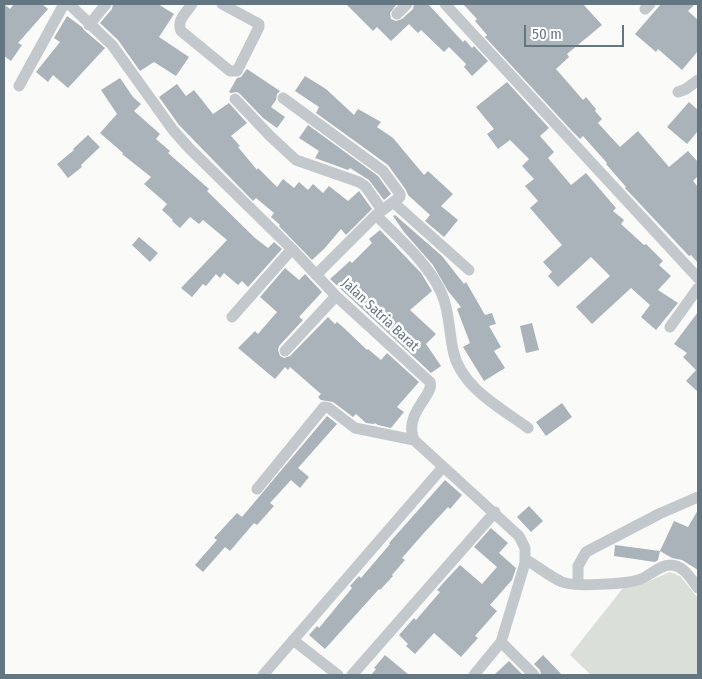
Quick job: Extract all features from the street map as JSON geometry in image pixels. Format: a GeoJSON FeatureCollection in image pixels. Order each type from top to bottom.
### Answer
{"type":"FeatureCollection","features":[{"type":"Feature","properties":{"kind":"street"},"geometry":{"type":"LineString","coordinates":[[19,86],[64,4]]}},
{"type":"Feature","properties":{"kind":"street","name":"Jalan Satria Barat"},"geometry":{"type":"LineString","coordinates":[[70,4],[89,25],[112,45],[173,130],[189,148],[292,249],[336,296],[430,382],[432,388],[413,418],[412,435],[414,440]]}},
{"type":"Feature","properties":{"kind":"street"},"geometry":{"type":"LineString","coordinates":[[89,25],[106,4]]}},
{"type":"Feature","properties":{"kind":"street"},"geometry":{"type":"LineString","coordinates":[[192,4],[181,20],[181,31],[230,71],[237,71],[260,27],[259,24],[222,4]]}},
{"type":"Feature","properties":{"kind":"street"},"geometry":{"type":"LineString","coordinates":[[398,14],[407,4]]}},
{"type":"Feature","properties":{"kind":"street"},"geometry":{"type":"LineString","coordinates":[[445,4],[698,278]]}},
{"type":"Feature","properties":{"kind":"street"},"geometry":{"type":"LineString","coordinates":[[678,92],[686,89],[698,80]]}},
{"type":"Feature","properties":{"kind":"street"},"geometry":{"type":"LineString","coordinates":[[283,98],[382,170],[400,194],[400,197],[394,203],[379,212],[316,275]]}},
{"type":"Feature","properties":{"kind":"street"},"geometry":{"type":"LineString","coordinates":[[235,99],[291,156],[306,164],[359,182],[365,186],[379,212],[420,260],[437,285],[443,298],[453,354],[466,378],[486,398],[528,428]]}},
{"type":"Feature","properties":{"kind":"street"},"geometry":{"type":"LineString","coordinates":[[394,203],[469,270]]}},
{"type":"Feature","properties":{"kind":"street"},"geometry":{"type":"LineString","coordinates":[[232,317],[292,249]]}},
{"type":"Feature","properties":{"kind":"street"},"geometry":{"type":"LineString","coordinates":[[670,327],[698,288]]}},
{"type":"Feature","properties":{"kind":"street"},"geometry":{"type":"LineString","coordinates":[[285,350],[336,296]]}},
{"type":"Feature","properties":{"kind":"street"},"geometry":{"type":"LineString","coordinates":[[257,489],[324,407],[329,408],[355,428],[414,440],[519,536],[525,548],[525,559],[501,642],[474,675]]}},
{"type":"Feature","properties":{"kind":"street"},"geometry":{"type":"LineString","coordinates":[[263,675],[443,467]]}},
{"type":"Feature","properties":{"kind":"street"},"geometry":{"type":"LineString","coordinates":[[578,584],[578,566],[586,552],[659,514],[698,497]]}},
{"type":"Feature","properties":{"kind":"street"},"geometry":{"type":"LineString","coordinates":[[352,675],[494,512]]}},
{"type":"Feature","properties":{"kind":"street"},"geometry":{"type":"LineString","coordinates":[[525,559],[562,582],[578,584],[619,583],[639,580],[669,565],[684,570],[698,588]]}},
{"type":"Feature","properties":{"kind":"street"},"geometry":{"type":"LineString","coordinates":[[293,640],[338,675]]}},
{"type":"Feature","properties":{"kind":"street"},"geometry":{"type":"LineString","coordinates":[[501,642],[534,675]]}},
{"type":"Feature","properties":{"kind":"shaded area"},"geometry":{"type":"Polygon","coordinates":[[[670,572],[680,576],[698,598],[698,675],[591,675],[570,655],[623,588],[640,585],[670,572]]]}},
{"type":"Feature","properties":{"kind":"building"},"geometry":{"type":"Polygon","coordinates":[[[4,4],[10,9],[14,4],[42,4],[48,9],[18,43],[22,45],[11,61],[4,56],[4,4]]]}},
{"type":"Feature","properties":{"kind":"building"},"geometry":{"type":"Polygon","coordinates":[[[113,4],[158,4],[174,14],[159,37],[189,57],[176,76],[154,62],[140,71],[118,40],[100,23],[112,9],[113,4]]]}},
{"type":"Feature","properties":{"kind":"building"},"geometry":{"type":"Polygon","coordinates":[[[346,4],[397,4],[390,13],[391,19],[396,21],[402,19],[413,9],[414,4],[428,4],[463,42],[465,40],[472,48],[474,46],[488,61],[472,76],[464,67],[466,64],[449,47],[444,52],[421,30],[418,33],[409,24],[391,41],[377,27],[373,31],[346,4]]]}},
{"type":"Feature","properties":{"kind":"building"},"geometry":{"type":"Polygon","coordinates":[[[463,4],[583,4],[602,25],[567,54],[569,57],[556,69],[583,100],[586,97],[596,109],[595,111],[602,119],[598,123],[620,147],[638,131],[669,167],[688,151],[698,162],[698,176],[693,181],[698,187],[698,263],[691,255],[689,256],[625,188],[607,163],[583,136],[580,139],[572,131],[485,37],[487,35],[475,21],[477,19],[463,4]]]}},
{"type":"Feature","properties":{"kind":"building"},"geometry":{"type":"Polygon","coordinates":[[[661,4],[695,4],[688,11],[698,20],[698,51],[682,70],[658,49],[656,52],[635,34],[661,4]]]}},
{"type":"Feature","properties":{"kind":"building"},"geometry":{"type":"Polygon","coordinates":[[[67,16],[105,48],[68,88],[53,75],[48,82],[36,72],[60,42],[54,38],[67,16]]]}},
{"type":"Feature","properties":{"kind":"building"},"geometry":{"type":"Polygon","coordinates":[[[247,69],[280,91],[271,107],[285,117],[277,128],[263,118],[240,94],[229,92],[237,78],[241,77],[247,69]]]}},
{"type":"Feature","properties":{"kind":"building"},"geometry":{"type":"Polygon","coordinates":[[[305,76],[326,89],[354,115],[358,109],[381,122],[377,127],[393,138],[424,175],[428,171],[453,194],[441,206],[458,220],[444,237],[425,221],[430,215],[408,195],[388,165],[316,113],[319,107],[295,91],[305,76]]]}},
{"type":"Feature","properties":{"kind":"building"},"geometry":{"type":"Polygon","coordinates":[[[120,78],[133,97],[141,104],[134,111],[160,134],[156,139],[170,151],[168,153],[209,189],[207,191],[255,238],[268,248],[274,242],[282,249],[248,287],[242,281],[238,285],[224,273],[220,278],[216,274],[206,286],[203,284],[192,297],[181,288],[227,240],[203,220],[199,224],[190,217],[180,228],[162,210],[167,204],[144,184],[151,177],[122,154],[100,133],[117,114],[101,90],[120,78]]]}},
{"type":"Feature","properties":{"kind":"building"},"geometry":{"type":"Polygon","coordinates":[[[507,82],[549,128],[540,136],[554,152],[548,158],[571,185],[586,173],[616,208],[613,211],[624,220],[621,224],[644,245],[646,244],[663,261],[659,265],[671,276],[658,290],[678,303],[656,330],[641,317],[650,305],[631,288],[592,324],[576,307],[610,276],[591,257],[558,287],[548,276],[552,272],[543,262],[562,245],[530,208],[538,201],[525,186],[534,179],[522,166],[529,159],[510,140],[498,149],[487,134],[494,129],[476,107],[507,82]]]}},
{"type":"Feature","properties":{"kind":"building"},"geometry":{"type":"Polygon","coordinates":[[[177,84],[186,96],[194,90],[213,114],[229,103],[247,123],[231,136],[257,170],[258,168],[277,187],[283,179],[294,188],[299,182],[308,190],[313,184],[323,193],[329,186],[348,201],[359,191],[372,209],[346,235],[341,229],[312,260],[271,217],[274,213],[256,198],[253,201],[179,125],[159,97],[177,84]]]}},
{"type":"Feature","properties":{"kind":"building"},"geometry":{"type":"Polygon","coordinates":[[[689,102],[698,110],[698,131],[687,144],[667,127],[689,102]]]}},
{"type":"Feature","properties":{"kind":"building"},"geometry":{"type":"Polygon","coordinates":[[[308,125],[378,176],[391,194],[384,200],[369,180],[350,168],[348,170],[315,158],[319,151],[299,138],[308,125]]]}},
{"type":"Feature","properties":{"kind":"building"},"geometry":{"type":"Polygon","coordinates":[[[88,135],[100,147],[81,165],[82,167],[68,178],[57,164],[88,135]]]}},
{"type":"Feature","properties":{"kind":"building"},"geometry":{"type":"Polygon","coordinates":[[[395,215],[442,256],[464,284],[466,282],[485,315],[492,313],[496,324],[489,326],[501,347],[494,351],[505,368],[484,381],[463,347],[470,343],[457,309],[461,307],[448,291],[433,265],[404,232],[393,216],[395,215]]]}},
{"type":"Feature","properties":{"kind":"building"},"geometry":{"type":"Polygon","coordinates":[[[380,230],[421,273],[432,291],[410,310],[436,334],[426,344],[441,366],[431,373],[330,279],[350,261],[352,263],[372,243],[369,239],[380,230]]]}},
{"type":"Feature","properties":{"kind":"building"},"geometry":{"type":"Polygon","coordinates":[[[139,237],[158,253],[150,262],[132,245],[139,237]]]}},
{"type":"Feature","properties":{"kind":"building"},"geometry":{"type":"Polygon","coordinates":[[[285,268],[299,280],[305,274],[322,292],[299,317],[303,320],[279,346],[280,356],[284,358],[290,356],[328,317],[335,324],[337,322],[367,350],[381,360],[387,353],[419,382],[397,407],[404,412],[391,428],[375,423],[366,423],[356,414],[353,417],[333,402],[321,400],[318,397],[321,394],[290,367],[288,370],[285,367],[275,379],[238,348],[255,331],[258,334],[277,312],[260,297],[285,268]]]}},
{"type":"Feature","properties":{"kind":"building"},"geometry":{"type":"Polygon","coordinates":[[[698,312],[698,392],[686,381],[696,370],[683,357],[687,353],[674,344],[698,312]]]}},
{"type":"Feature","properties":{"kind":"building"},"geometry":{"type":"Polygon","coordinates":[[[532,323],[539,350],[526,353],[520,326],[532,323]]]}},
{"type":"Feature","properties":{"kind":"building"},"geometry":{"type":"Polygon","coordinates":[[[562,403],[572,417],[546,436],[536,422],[562,403]]]}},
{"type":"Feature","properties":{"kind":"building"},"geometry":{"type":"Polygon","coordinates":[[[327,416],[337,424],[298,468],[309,477],[300,488],[291,480],[270,503],[274,506],[257,525],[254,523],[230,551],[225,547],[203,572],[195,565],[217,540],[214,538],[237,513],[242,517],[327,416]]]}},
{"type":"Feature","properties":{"kind":"building"},"geometry":{"type":"Polygon","coordinates":[[[445,480],[462,495],[423,534],[402,558],[405,560],[393,576],[325,649],[309,635],[317,626],[319,628],[352,588],[350,586],[359,576],[361,578],[389,543],[445,480]]]}},
{"type":"Feature","properties":{"kind":"building"},"geometry":{"type":"Polygon","coordinates":[[[529,506],[543,521],[531,532],[517,517],[529,506]]]}},
{"type":"Feature","properties":{"kind":"building"},"geometry":{"type":"Polygon","coordinates":[[[698,510],[698,570],[682,560],[672,558],[660,551],[674,521],[688,527],[698,510]]]}},
{"type":"Feature","properties":{"kind":"building"},"geometry":{"type":"Polygon","coordinates":[[[491,528],[508,543],[499,553],[516,568],[512,580],[490,605],[497,611],[475,636],[478,638],[461,657],[434,633],[415,654],[406,646],[408,644],[399,635],[414,618],[416,620],[440,592],[437,590],[460,565],[482,584],[497,567],[474,547],[491,528]]]}},
{"type":"Feature","properties":{"kind":"building"},"geometry":{"type":"Polygon","coordinates":[[[615,545],[660,551],[658,560],[655,562],[614,556],[615,545]]]}},
{"type":"Feature","properties":{"kind":"building"},"geometry":{"type":"Polygon","coordinates":[[[385,655],[409,675],[371,675],[376,669],[374,668],[385,655]]]}},
{"type":"Feature","properties":{"kind":"building"},"geometry":{"type":"Polygon","coordinates":[[[543,655],[562,675],[541,675],[540,670],[534,664],[543,655]]]}},
{"type":"Feature","properties":{"kind":"building"},"geometry":{"type":"Polygon","coordinates":[[[509,661],[523,675],[494,675],[509,661]]]}}]}
